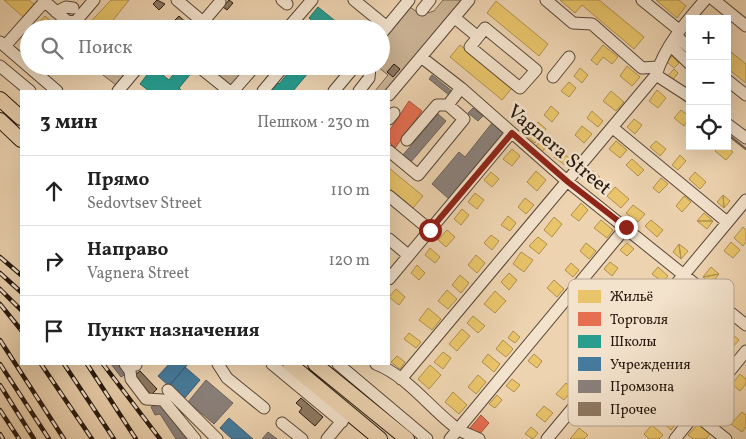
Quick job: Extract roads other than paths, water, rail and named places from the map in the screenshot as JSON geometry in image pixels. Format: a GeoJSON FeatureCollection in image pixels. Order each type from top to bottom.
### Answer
{"type":"FeatureCollection","features":[{"type":"Feature","properties":{"kind":"main road"},"geometry":{"type":"LineString","coordinates":[[0,99],[20,117]]}},
{"type":"Feature","properties":{"kind":"main road"},"geometry":{"type":"LineString","coordinates":[[0,120],[20,139]]}},
{"type":"Feature","properties":{"kind":"main road"},"geometry":{"type":"LineString","coordinates":[[291,365],[345,417],[380,439]]}},
{"type":"Feature","properties":{"kind":"main road"},"geometry":{"type":"LineString","coordinates":[[316,365],[406,439]]}},
{"type":"Feature","properties":{"kind":"street"},"geometry":{"type":"LineString","coordinates":[[25,20],[44,0],[66,20]]}},
{"type":"Feature","properties":{"kind":"street"},"geometry":{"type":"LineString","coordinates":[[77,20],[94,0]]}},
{"type":"Feature","properties":{"kind":"street"},"geometry":{"type":"LineString","coordinates":[[178,0],[200,20]]}},
{"type":"Feature","properties":{"kind":"street"},"geometry":{"type":"LineString","coordinates":[[295,20],[312,0]]}},
{"type":"Feature","properties":{"kind":"street"},"geometry":{"type":"LineString","coordinates":[[354,0],[373,20]]}},
{"type":"Feature","properties":{"kind":"street"},"geometry":{"type":"LineString","coordinates":[[390,24],[410,0]]}},
{"type":"Feature","properties":{"kind":"street"},"geometry":{"type":"LineString","coordinates":[[422,10],[430,0]]}},
{"type":"Feature","properties":{"kind":"street"},"geometry":{"type":"LineString","coordinates":[[390,94],[469,0]]}},
{"type":"Feature","properties":{"kind":"street"},"geometry":{"type":"LineString","coordinates":[[546,0],[573,23],[592,24],[642,68],[657,71],[686,94]]}},
{"type":"Feature","properties":{"kind":"street"},"geometry":{"type":"LineString","coordinates":[[642,0],[675,37],[686,45]]}},
{"type":"Feature","properties":{"kind":"street"},"geometry":{"type":"LineString","coordinates":[[401,379],[613,128],[657,71],[675,37],[705,0]]}},
{"type":"Feature","properties":{"kind":"street"},"geometry":{"type":"LineString","coordinates":[[714,0],[746,26]]}},
{"type":"Feature","properties":{"kind":"street"},"geometry":{"type":"LineString","coordinates":[[204,20],[220,2]]}},
{"type":"Feature","properties":{"kind":"street"},"geometry":{"type":"LineString","coordinates":[[56,12],[66,7],[73,8]]}},
{"type":"Feature","properties":{"kind":"street"},"geometry":{"type":"LineString","coordinates":[[455,18],[478,37]]}},
{"type":"Feature","properties":{"kind":"street"},"geometry":{"type":"LineString","coordinates":[[20,25],[2,44],[20,59]]}},
{"type":"Feature","properties":{"kind":"street"},"geometry":{"type":"LineString","coordinates":[[536,70],[520,88],[470,47],[485,28],[536,70],[555,75],[569,57]]}},
{"type":"Feature","properties":{"kind":"street"},"geometry":{"type":"LineString","coordinates":[[675,37],[688,60]]}},
{"type":"Feature","properties":{"kind":"street"},"geometry":{"type":"LineString","coordinates":[[16,56],[2,68],[29,90]]}},
{"type":"Feature","properties":{"kind":"street","name":"Vagnera Street"},"geometry":{"type":"LineString","coordinates":[[421,57],[462,88],[568,182],[690,279]]}},
{"type":"Feature","properties":{"kind":"street"},"geometry":{"type":"LineString","coordinates":[[38,75],[56,90]]}},
{"type":"Feature","properties":{"kind":"street"},"geometry":{"type":"LineString","coordinates":[[119,90],[131,75]]}},
{"type":"Feature","properties":{"kind":"street"},"geometry":{"type":"LineString","coordinates":[[209,75],[228,90]]}},
{"type":"Feature","properties":{"kind":"street"},"geometry":{"type":"LineString","coordinates":[[234,90],[247,75]]}},
{"type":"Feature","properties":{"kind":"street"},"geometry":{"type":"LineString","coordinates":[[264,90],[276,75]]}},
{"type":"Feature","properties":{"kind":"street"},"geometry":{"type":"LineString","coordinates":[[335,90],[347,75]]}},
{"type":"Feature","properties":{"kind":"street"},"geometry":{"type":"LineString","coordinates":[[360,90],[369,75]]}},
{"type":"Feature","properties":{"kind":"street"},"geometry":{"type":"LineString","coordinates":[[731,83],[746,95]]}},
{"type":"Feature","properties":{"kind":"street"},"geometry":{"type":"LineString","coordinates":[[448,105],[462,88]]}},
{"type":"Feature","properties":{"kind":"street"},"geometry":{"type":"LineString","coordinates":[[390,151],[418,175],[464,120],[448,105],[437,105],[407,140]]}},
{"type":"Feature","properties":{"kind":"street"},"geometry":{"type":"LineString","coordinates":[[731,127],[746,138]]}},
{"type":"Feature","properties":{"kind":"street"},"geometry":{"type":"LineString","coordinates":[[613,128],[727,222]]}},
{"type":"Feature","properties":{"kind":"street"},"geometry":{"type":"LineString","coordinates":[[390,278],[512,133]]}},
{"type":"Feature","properties":{"kind":"street"},"geometry":{"type":"LineString","coordinates":[[390,197],[430,230]]}},
{"type":"Feature","properties":{"kind":"street"},"geometry":{"type":"LineString","coordinates":[[680,279],[746,200]]}},
{"type":"Feature","properties":{"kind":"street"},"geometry":{"type":"LineString","coordinates":[[582,279],[626,227]]}},
{"type":"Feature","properties":{"kind":"street"},"geometry":{"type":"LineString","coordinates":[[390,239],[408,255]]}},
{"type":"Feature","properties":{"kind":"street"},"geometry":{"type":"LineString","coordinates":[[450,439],[456,429],[568,296]]}},
{"type":"Feature","properties":{"kind":"street","name":"Vagnera Street"},"geometry":{"type":"LineString","coordinates":[[734,315],[746,325]]}},
{"type":"Feature","properties":{"kind":"street"},"geometry":{"type":"LineString","coordinates":[[734,366],[746,351]]}},
{"type":"Feature","properties":{"kind":"street"},"geometry":{"type":"LineString","coordinates":[[132,365],[131,379],[146,399],[162,400],[195,439]]}},
{"type":"Feature","properties":{"kind":"street"},"geometry":{"type":"LineString","coordinates":[[219,365],[227,378],[264,408]]}},
{"type":"Feature","properties":{"kind":"street"},"geometry":{"type":"LineString","coordinates":[[273,365],[345,417],[327,439]]}},
{"type":"Feature","properties":{"kind":"street"},"geometry":{"type":"LineString","coordinates":[[339,365],[427,439]]}},
{"type":"Feature","properties":{"kind":"street"},"geometry":{"type":"LineString","coordinates":[[378,365],[401,379],[456,429],[479,439]]}},
{"type":"Feature","properties":{"kind":"street"},"geometry":{"type":"LineString","coordinates":[[168,390],[218,439]]}},
{"type":"Feature","properties":{"kind":"street"},"geometry":{"type":"LineString","coordinates":[[547,439],[568,414]]}},
{"type":"Feature","properties":{"kind":"street"},"geometry":{"type":"LineString","coordinates":[[282,423],[302,439]]}},
{"type":"Feature","properties":{"kind":"street"},"geometry":{"type":"LineString","coordinates":[[676,439],[687,426]]}},
{"type":"Feature","properties":{"kind":"street"},"geometry":{"type":"LineString","coordinates":[[710,426],[726,439]]}},
{"type":"Feature","properties":{"kind":"waterway"},"geometry":{"type":"LineString","coordinates":[[681,97],[686,101]]}},
{"type":"Feature","properties":{"kind":"waterway"},"geometry":{"type":"LineString","coordinates":[[731,137],[746,149]]}},
{"type":"Feature","properties":{"kind":"railway"},"geometry":{"type":"LineString","coordinates":[[0,257],[20,274]]}},
{"type":"Feature","properties":{"kind":"railway"},"geometry":{"type":"LineString","coordinates":[[0,273],[20,291]]}},
{"type":"Feature","properties":{"kind":"railway"},"geometry":{"type":"LineString","coordinates":[[0,289],[20,309]]}},
{"type":"Feature","properties":{"kind":"railway"},"geometry":{"type":"LineString","coordinates":[[0,304],[20,329]]}},
{"type":"Feature","properties":{"kind":"railway"},"geometry":{"type":"LineString","coordinates":[[0,340],[64,439]]}},
{"type":"Feature","properties":{"kind":"railway"},"geometry":{"type":"LineString","coordinates":[[0,364],[49,439]]}},
{"type":"Feature","properties":{"kind":"railway"},"geometry":{"type":"LineString","coordinates":[[42,365],[92,439]]}},
{"type":"Feature","properties":{"kind":"railway"},"geometry":{"type":"LineString","coordinates":[[65,365],[114,439]]}},
{"type":"Feature","properties":{"kind":"railway"},"geometry":{"type":"LineString","coordinates":[[88,365],[136,439]]}},
{"type":"Feature","properties":{"kind":"railway"},"geometry":{"type":"LineString","coordinates":[[104,365],[160,439]]}},
{"type":"Feature","properties":{"kind":"railway"},"geometry":{"type":"LineString","coordinates":[[0,385],[34,439]]}},
{"type":"Feature","properties":{"kind":"railway"},"geometry":{"type":"LineString","coordinates":[[0,410],[19,439]]}},
{"type":"Feature","properties":{"kind":"railway"},"geometry":{"type":"LineString","coordinates":[[0,434],[3,439]]}}]}
